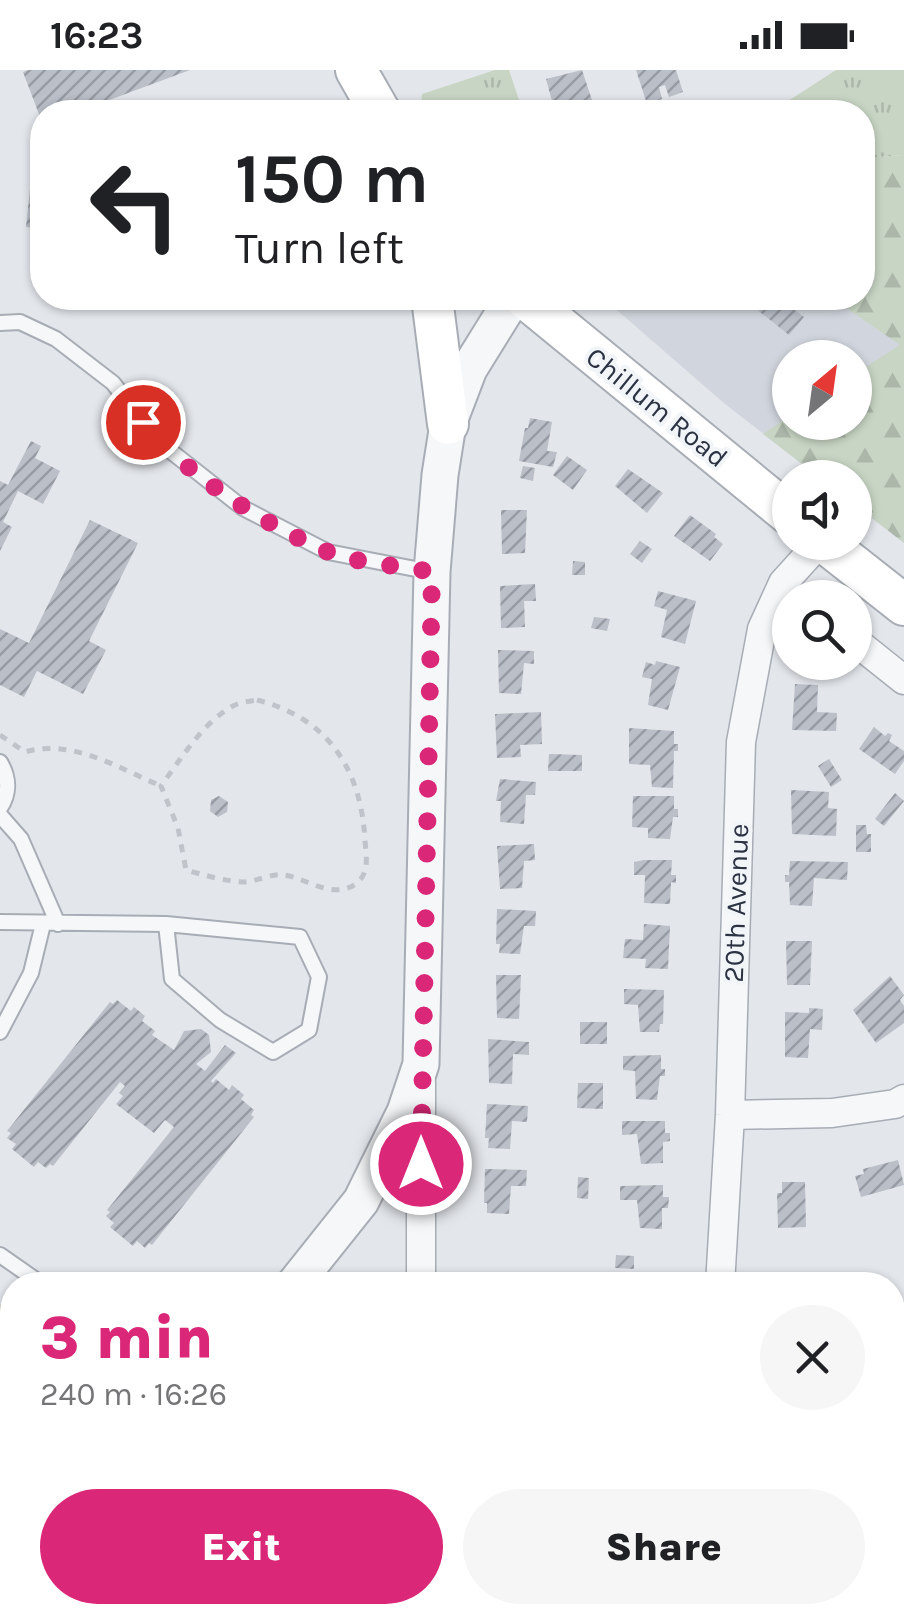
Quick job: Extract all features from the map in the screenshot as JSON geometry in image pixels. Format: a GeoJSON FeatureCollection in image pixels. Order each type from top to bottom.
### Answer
{"type":"FeatureCollection","features":[{"type":"Feature","properties":{"kind":"main road"},"geometry":{"type":"LineString","coordinates":[[434,310],[448,424]]}},
{"type":"Feature","properties":{"kind":"main road","name":"Chillum Road"},"geometry":{"type":"LineString","coordinates":[[540,310],[772,500]]}},
{"type":"Feature","properties":{"kind":"main road"},"geometry":{"type":"LineString","coordinates":[[845,560],[904,605]]}},
{"type":"Feature","properties":{"kind":"street"},"geometry":{"type":"LineString","coordinates":[[421,1272],[432,572],[448,424],[469,369],[506,310]]}},
{"type":"Feature","properties":{"kind":"street","name":"20th Avenue"},"geometry":{"type":"LineString","coordinates":[[721,1272],[730,1114],[741,742],[762,629],[772,616]]}},
{"type":"Feature","properties":{"kind":"street"},"geometry":{"type":"LineString","coordinates":[[872,655],[904,680]]}},
{"type":"Feature","properties":{"kind":"street"},"geometry":{"type":"LineString","coordinates":[[304,1272],[361,1201],[405,1112],[422,1064]]}},
{"type":"Feature","properties":{"kind":"street"},"geometry":{"type":"LineString","coordinates":[[730,1114],[832,1113],[895,1104],[904,1099]]}},
{"type":"Feature","properties":{"kind":"lane"},"geometry":{"type":"LineString","coordinates":[[0,323],[20,322],[56,339],[113,382],[158,442],[243,508],[328,552],[432,572]]}},
{"type":"Feature","properties":{"kind":"lane"},"geometry":{"type":"LineString","coordinates":[[0,762],[8,780],[0,812],[21,839],[50,924],[32,973],[0,1032]]}},
{"type":"Feature","properties":{"kind":"lane"},"geometry":{"type":"LineString","coordinates":[[0,922],[166,924],[300,937],[318,977],[309,1030],[273,1052],[220,1020],[172,978],[166,924]]}},
{"type":"Feature","properties":{"kind":"lane"},"geometry":{"type":"LineString","coordinates":[[0,1255],[24,1272]]}},
{"type":"Feature","properties":{"kind":"path"},"geometry":{"type":"LineString","coordinates":[[0,735],[25,752],[45,746],[67,747],[161,786],[178,828],[186,870],[246,882],[282,874],[326,890],[358,882],[367,868],[364,810],[339,753],[324,732],[278,705],[257,700],[235,704],[200,736],[161,786]]}},
{"type":"Feature","properties":{"kind":"shaded area"},"geometry":{"type":"Polygon","coordinates":[[[904,240],[904,543],[872,518],[872,460],[797,460],[725,404],[617,310],[875,310],[875,280],[904,240]]]}},
{"type":"Feature","properties":{"kind":"green space"},"geometry":{"type":"Polygon","coordinates":[[[495,70],[509,70],[519,100],[422,100],[422,94],[495,70]]]}},
{"type":"Feature","properties":{"kind":"green space"},"geometry":{"type":"Polygon","coordinates":[[[836,70],[904,70],[904,155],[875,157],[875,100],[790,100],[836,70]]]}},
{"type":"Feature","properties":{"kind":"green space"},"geometry":{"type":"Polygon","coordinates":[[[904,155],[904,543],[872,518],[872,460],[797,460],[763,434],[772,428],[772,440],[872,440],[872,363],[900,345],[849,310],[875,310],[875,157],[904,155]]]}},
{"type":"Feature","properties":{"kind":"building"},"geometry":{"type":"Polygon","coordinates":[[[190,70],[109,100],[34,100],[23,72],[190,70]]]}},
{"type":"Feature","properties":{"kind":"building"},"geometry":{"type":"Polygon","coordinates":[[[582,70],[592,100],[552,100],[546,79],[582,70]]]}},
{"type":"Feature","properties":{"kind":"building"},"geometry":{"type":"Polygon","coordinates":[[[636,70],[676,70],[683,92],[669,97],[665,85],[659,87],[662,99],[646,100],[636,70]]]}},
{"type":"Feature","properties":{"kind":"building"},"geometry":{"type":"Polygon","coordinates":[[[30,190],[30,228],[26,227],[30,190]]]}},
{"type":"Feature","properties":{"kind":"building"},"geometry":{"type":"Polygon","coordinates":[[[758,310],[795,310],[804,317],[789,335],[758,310]]]}},
{"type":"Feature","properties":{"kind":"building"},"geometry":{"type":"Polygon","coordinates":[[[530,418],[552,422],[547,451],[557,452],[553,467],[519,461],[530,418]]]}},
{"type":"Feature","properties":{"kind":"building"},"geometry":{"type":"Polygon","coordinates":[[[31,441],[41,446],[35,458],[60,471],[43,504],[18,491],[3,522],[12,527],[0,551],[0,481],[8,485],[31,441]]]}},
{"type":"Feature","properties":{"kind":"building"},"geometry":{"type":"Polygon","coordinates":[[[567,456],[587,470],[573,490],[553,475],[567,456]]]}},
{"type":"Feature","properties":{"kind":"building"},"geometry":{"type":"Polygon","coordinates":[[[523,466],[535,468],[533,481],[520,478],[523,466]]]}},
{"type":"Feature","properties":{"kind":"building"},"geometry":{"type":"Polygon","coordinates":[[[628,469],[663,493],[647,513],[615,486],[628,469]]]}},
{"type":"Feature","properties":{"kind":"building"},"geometry":{"type":"Polygon","coordinates":[[[501,510],[527,510],[525,553],[502,554],[501,510]]]}},
{"type":"Feature","properties":{"kind":"building"},"geometry":{"type":"Polygon","coordinates":[[[690,515],[723,544],[710,561],[674,536],[690,515]]]}},
{"type":"Feature","properties":{"kind":"building"},"geometry":{"type":"Polygon","coordinates":[[[90,520],[138,543],[89,641],[106,650],[83,694],[37,671],[24,697],[0,685],[0,629],[29,643],[90,520]]]}},
{"type":"Feature","properties":{"kind":"building"},"geometry":{"type":"Polygon","coordinates":[[[640,541],[652,549],[642,563],[630,554],[640,541]]]}},
{"type":"Feature","properties":{"kind":"building"},"geometry":{"type":"Polygon","coordinates":[[[573,561],[585,562],[585,575],[572,575],[573,561]]]}},
{"type":"Feature","properties":{"kind":"building"},"geometry":{"type":"Polygon","coordinates":[[[535,584],[536,601],[524,601],[525,627],[501,628],[500,586],[535,584]]]}},
{"type":"Feature","properties":{"kind":"building"},"geometry":{"type":"Polygon","coordinates":[[[658,591],[696,601],[685,644],[661,637],[667,610],[654,606],[658,591]]]}},
{"type":"Feature","properties":{"kind":"building"},"geometry":{"type":"Polygon","coordinates":[[[594,617],[610,619],[607,631],[591,628],[594,617]]]}},
{"type":"Feature","properties":{"kind":"building"},"geometry":{"type":"Polygon","coordinates":[[[498,650],[534,651],[534,664],[524,663],[521,694],[499,693],[498,650]]]}},
{"type":"Feature","properties":{"kind":"building"},"geometry":{"type":"Polygon","coordinates":[[[656,661],[680,667],[668,710],[648,705],[652,679],[642,677],[646,662],[655,665],[656,661]]]}},
{"type":"Feature","properties":{"kind":"building"},"geometry":{"type":"Polygon","coordinates":[[[795,684],[818,685],[817,712],[837,713],[836,731],[792,730],[795,684]]]}},
{"type":"Feature","properties":{"kind":"building"},"geometry":{"type":"Polygon","coordinates":[[[541,712],[542,744],[520,745],[521,757],[497,758],[495,714],[541,712]]]}},
{"type":"Feature","properties":{"kind":"building"},"geometry":{"type":"Polygon","coordinates":[[[874,727],[885,736],[892,735],[889,741],[904,751],[904,761],[895,774],[859,749],[874,727]]]}},
{"type":"Feature","properties":{"kind":"building"},"geometry":{"type":"Polygon","coordinates":[[[629,728],[674,731],[678,751],[674,751],[673,788],[652,787],[650,765],[629,764],[629,728]]]}},
{"type":"Feature","properties":{"kind":"building"},"geometry":{"type":"Polygon","coordinates":[[[549,754],[582,755],[582,771],[548,771],[549,754]]]}},
{"type":"Feature","properties":{"kind":"building"},"geometry":{"type":"Polygon","coordinates":[[[829,759],[842,780],[831,787],[818,766],[829,759]]]}},
{"type":"Feature","properties":{"kind":"building"},"geometry":{"type":"Polygon","coordinates":[[[500,779],[536,782],[535,795],[526,795],[524,824],[500,822],[501,801],[496,801],[500,779]]]}},
{"type":"Feature","properties":{"kind":"building"},"geometry":{"type":"Polygon","coordinates":[[[791,790],[829,792],[828,808],[837,809],[836,836],[792,834],[791,790]]]}},
{"type":"Feature","properties":{"kind":"building"},"geometry":{"type":"Polygon","coordinates":[[[895,793],[904,801],[884,826],[875,819],[895,793]]]}},
{"type":"Feature","properties":{"kind":"building"},"geometry":{"type":"Polygon","coordinates":[[[219,796],[228,802],[227,812],[218,817],[210,811],[211,800],[219,796]]]}},
{"type":"Feature","properties":{"kind":"building"},"geometry":{"type":"Polygon","coordinates":[[[633,796],[674,796],[678,817],[673,817],[670,839],[648,838],[648,828],[632,827],[633,796]]]}},
{"type":"Feature","properties":{"kind":"building"},"geometry":{"type":"Polygon","coordinates":[[[856,825],[866,825],[867,834],[871,834],[871,852],[856,852],[856,825]]]}},
{"type":"Feature","properties":{"kind":"building"},"geometry":{"type":"Polygon","coordinates":[[[534,844],[535,860],[524,861],[522,888],[500,889],[497,846],[534,844]]]}},
{"type":"Feature","properties":{"kind":"building"},"geometry":{"type":"Polygon","coordinates":[[[672,860],[671,875],[676,875],[676,883],[671,882],[670,904],[644,903],[645,875],[634,875],[634,862],[672,860]]]}},
{"type":"Feature","properties":{"kind":"building"},"geometry":{"type":"Polygon","coordinates":[[[790,861],[848,862],[847,880],[814,878],[812,906],[790,905],[785,875],[789,875],[790,861]]]}},
{"type":"Feature","properties":{"kind":"building"},"geometry":{"type":"Polygon","coordinates":[[[497,909],[536,911],[535,926],[524,926],[520,954],[499,953],[497,909]]]}},
{"type":"Feature","properties":{"kind":"building"},"geometry":{"type":"Polygon","coordinates":[[[644,924],[670,926],[668,969],[645,968],[646,959],[623,958],[625,939],[643,940],[644,924]]]}},
{"type":"Feature","properties":{"kind":"building"},"geometry":{"type":"Polygon","coordinates":[[[786,941],[812,941],[810,985],[787,985],[786,941]]]}},
{"type":"Feature","properties":{"kind":"building"},"geometry":{"type":"Polygon","coordinates":[[[496,975],[521,975],[519,1019],[497,1018],[496,975]]]}},
{"type":"Feature","properties":{"kind":"building"},"geometry":{"type":"Polygon","coordinates":[[[890,976],[904,995],[900,1000],[904,1023],[876,1043],[853,1010],[890,976]]]}},
{"type":"Feature","properties":{"kind":"building"},"geometry":{"type":"Polygon","coordinates":[[[624,989],[664,990],[663,1024],[659,1032],[640,1032],[638,1005],[624,1004],[624,989]]]}},
{"type":"Feature","properties":{"kind":"building"},"geometry":{"type":"Polygon","coordinates":[[[117,1000],[145,1016],[142,1021],[155,1031],[152,1035],[174,1050],[184,1031],[201,1029],[209,1035],[211,1052],[196,1064],[205,1071],[225,1045],[236,1053],[211,1081],[216,1079],[229,1090],[232,1085],[254,1110],[254,1117],[152,1245],[149,1243],[145,1248],[137,1241],[133,1246],[110,1227],[114,1223],[106,1216],[110,1212],[107,1210],[174,1127],[165,1120],[154,1133],[116,1104],[125,1086],[120,1082],[53,1166],[46,1168],[38,1162],[34,1167],[12,1149],[16,1144],[7,1138],[11,1133],[7,1131],[110,1002],[117,1000]]]}},
{"type":"Feature","properties":{"kind":"building"},"geometry":{"type":"Polygon","coordinates":[[[809,1008],[823,1009],[822,1030],[810,1029],[808,1058],[785,1057],[785,1012],[809,1013],[809,1008]]]}},
{"type":"Feature","properties":{"kind":"building"},"geometry":{"type":"Polygon","coordinates":[[[580,1022],[607,1022],[607,1044],[580,1044],[580,1022]]]}},
{"type":"Feature","properties":{"kind":"building"},"geometry":{"type":"Polygon","coordinates":[[[488,1039],[529,1042],[529,1055],[513,1054],[512,1084],[489,1083],[488,1039]]]}},
{"type":"Feature","properties":{"kind":"building"},"geometry":{"type":"Polygon","coordinates":[[[661,1055],[665,1076],[660,1076],[657,1100],[636,1099],[635,1071],[623,1070],[623,1056],[661,1055]]]}},
{"type":"Feature","properties":{"kind":"building"},"geometry":{"type":"Polygon","coordinates":[[[578,1083],[603,1083],[603,1109],[577,1108],[578,1083]]]}},
{"type":"Feature","properties":{"kind":"building"},"geometry":{"type":"Polygon","coordinates":[[[487,1104],[528,1106],[527,1122],[512,1121],[510,1149],[488,1148],[487,1104]]]}},
{"type":"Feature","properties":{"kind":"building"},"geometry":{"type":"Polygon","coordinates":[[[622,1121],[665,1121],[670,1141],[663,1142],[663,1163],[641,1164],[637,1134],[622,1135],[622,1121]]]}},
{"type":"Feature","properties":{"kind":"building"},"geometry":{"type":"Polygon","coordinates":[[[898,1160],[904,1185],[861,1197],[855,1176],[864,1174],[863,1169],[898,1160]]]}},
{"type":"Feature","properties":{"kind":"building"},"geometry":{"type":"Polygon","coordinates":[[[485,1169],[527,1170],[526,1186],[511,1186],[509,1214],[487,1213],[485,1169]]]}},
{"type":"Feature","properties":{"kind":"building"},"geometry":{"type":"Polygon","coordinates":[[[578,1177],[589,1178],[588,1199],[577,1198],[578,1177]]]}},
{"type":"Feature","properties":{"kind":"building"},"geometry":{"type":"Polygon","coordinates":[[[782,1182],[805,1182],[806,1227],[778,1228],[777,1193],[782,1193],[782,1182]]]}},
{"type":"Feature","properties":{"kind":"building"},"geometry":{"type":"Polygon","coordinates":[[[663,1185],[663,1197],[669,1197],[668,1208],[662,1208],[662,1229],[640,1228],[637,1200],[620,1200],[620,1186],[663,1185]]]}},
{"type":"Feature","properties":{"kind":"building"},"geometry":{"type":"Polygon","coordinates":[[[616,1255],[634,1256],[634,1269],[615,1268],[616,1255]]]}},
{"type":"Feature","properties":{"kind":"route"},"geometry":{"type":"LineString","coordinates":[[143,422],[158,442],[243,508],[328,552],[432,572],[421,1164]]}}]}
